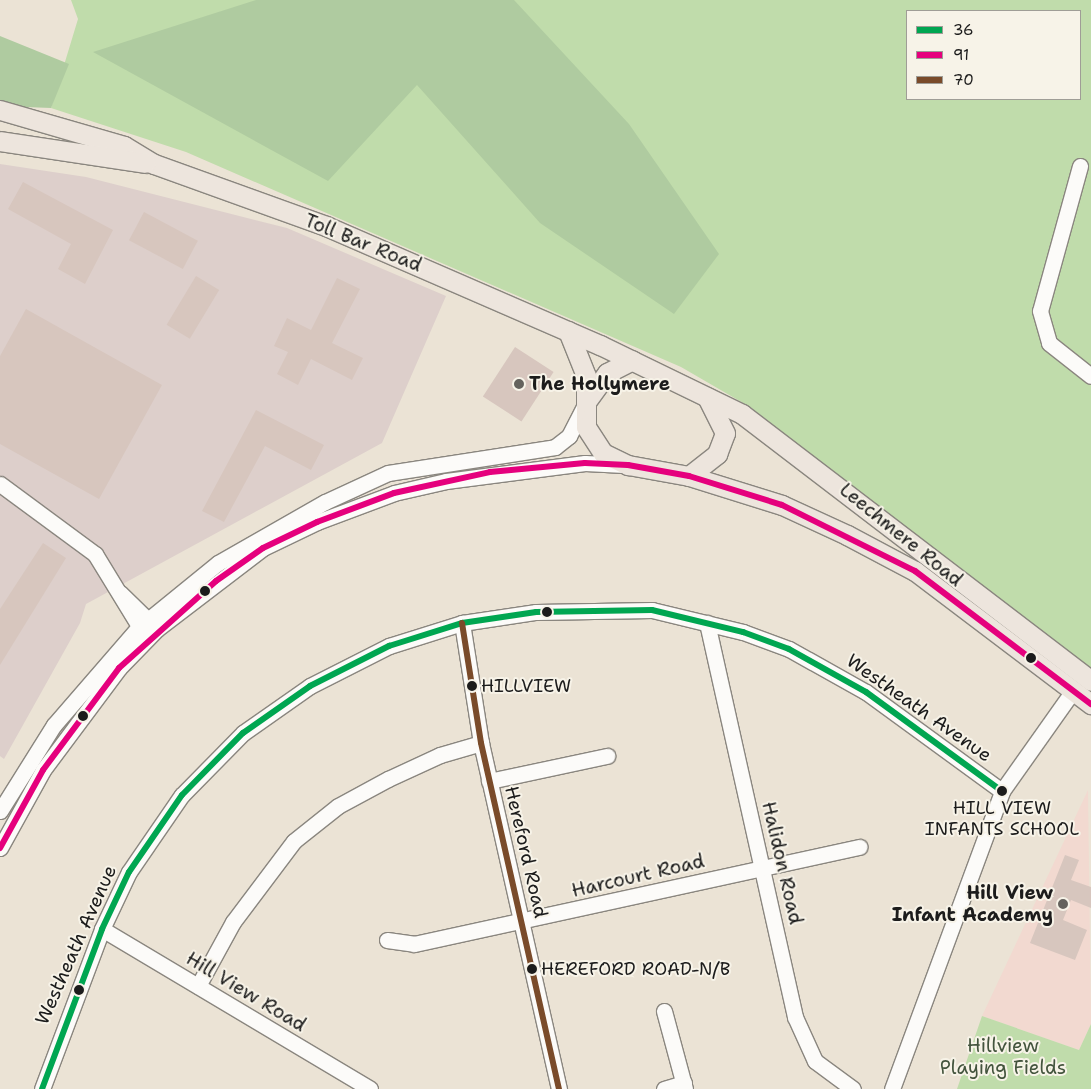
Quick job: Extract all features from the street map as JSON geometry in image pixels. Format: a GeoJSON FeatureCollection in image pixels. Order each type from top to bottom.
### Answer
{"type":"FeatureCollection","features":[{"type":"Feature","properties":{"kind":"main road","name":"Toll Bar Road"},"geometry":{"type":"LineString","coordinates":[[0,110],[124,146],[154,164],[326,226],[600,345]]}},
{"type":"Feature","properties":{"kind":"main road","name":"Toll Bar Road"},"geometry":{"type":"LineString","coordinates":[[0,141],[154,164]]}},
{"type":"Feature","properties":{"kind":"main road"},"geometry":{"type":"LineString","coordinates":[[568,331],[586,376],[583,408],[590,435],[603,453],[628,465]]}},
{"type":"Feature","properties":{"kind":"main road","name":"Leechmere Road"},"geometry":{"type":"LineString","coordinates":[[600,345],[742,414],[839,485],[931,561],[1087,678]]}},
{"type":"Feature","properties":{"kind":"main road","name":"Leechmere Road"},"geometry":{"type":"LineString","coordinates":[[583,408],[606,373],[632,360]]}},
{"type":"Feature","properties":{"kind":"main road"},"geometry":{"type":"LineString","coordinates":[[689,476],[717,454],[725,433],[707,396]]}},
{"type":"Feature","properties":{"kind":"main road","name":"Leechmere Road"},"geometry":{"type":"LineString","coordinates":[[628,465],[689,476],[782,506],[915,571],[1072,692],[1091,704]]}},
{"type":"Feature","properties":{"kind":"main road"},"geometry":{"type":"LineString","coordinates":[[1072,692],[1087,678]]}},
{"type":"Feature","properties":{"kind":"street"},"geometry":{"type":"LineString","coordinates":[[1080,166],[1040,311],[1049,343],[1091,376]]}},
{"type":"Feature","properties":{"kind":"street","name":"Leechmere Road"},"geometry":{"type":"LineString","coordinates":[[0,811],[54,725],[148,629],[218,562],[324,502],[388,473],[555,447],[569,436],[583,408]]}},
{"type":"Feature","properties":{"kind":"street","name":"Leechmere Road"},"geometry":{"type":"LineString","coordinates":[[0,848],[43,770],[148,629],[263,548],[317,522],[394,493],[490,472],[585,463],[628,465]]}},
{"type":"Feature","properties":{"kind":"street"},"geometry":{"type":"LineString","coordinates":[[0,484],[95,554],[118,592],[148,629]]}},
{"type":"Feature","properties":{"kind":"street","name":"Westheath Avenue"},"geometry":{"type":"LineString","coordinates":[[42,1089],[102,929],[129,872],[182,795],[243,733],[350,664],[462,623],[536,612],[652,610],[708,623],[771,642],[829,670],[1002,791]]}},
{"type":"Feature","properties":{"kind":"street","name":"Hereford Road"},"geometry":{"type":"LineString","coordinates":[[462,623],[481,743],[558,1089]]}},
{"type":"Feature","properties":{"kind":"street","name":"Halidon Road"},"geometry":{"type":"LineString","coordinates":[[708,623],[763,868],[805,1042],[832,1078],[853,1089]]}},
{"type":"Feature","properties":{"kind":"street"},"geometry":{"type":"LineString","coordinates":[[892,1089],[1002,791],[1072,692]]}},
{"type":"Feature","properties":{"kind":"street"},"geometry":{"type":"LineString","coordinates":[[198,986],[233,922],[294,841],[338,806],[440,755],[481,743]]}},
{"type":"Feature","properties":{"kind":"street"},"geometry":{"type":"LineString","coordinates":[[489,781],[607,756]]}},
{"type":"Feature","properties":{"kind":"street","name":"Harcourt Road"},"geometry":{"type":"LineString","coordinates":[[387,940],[414,944],[860,847]]}},
{"type":"Feature","properties":{"kind":"street","name":"Hill View Road"},"geometry":{"type":"LineString","coordinates":[[102,929],[370,1089]]}},
{"type":"Feature","properties":{"kind":"street"},"geometry":{"type":"LineString","coordinates":[[664,1011],[684,1086],[664,1089]]}},
{"type":"Feature","properties":{"kind":"shaded area"},"geometry":{"type":"Polygon","coordinates":[[[0,164],[86,177],[287,228],[446,296],[382,443],[86,604],[80,623],[4,759],[0,756],[0,164]]]}},
{"type":"Feature","properties":{"kind":"shaded area","name":"Hill View Infant Academy"},"geometry":{"type":"Polygon","coordinates":[[[1088,790],[1091,1024],[1079,1050],[982,1016],[1088,790]]]}},
{"type":"Feature","properties":{"kind":"green space"},"geometry":{"type":"Polygon","coordinates":[[[71,0],[1091,0],[1091,672],[750,407],[681,367],[186,152],[51,108],[78,19],[71,0]]]}},
{"type":"Feature","properties":{"kind":"green space"},"geometry":{"type":"Polygon","coordinates":[[[256,0],[514,0],[629,124],[719,254],[674,314],[540,223],[417,85],[328,181],[93,52],[256,0]]]}},
{"type":"Feature","properties":{"kind":"green space"},"geometry":{"type":"Polygon","coordinates":[[[0,36],[69,64],[51,108],[0,106],[0,36]]]}},
{"type":"Feature","properties":{"kind":"green space","name":"Hillview Playing Fields"},"geometry":{"type":"Polygon","coordinates":[[[982,1016],[1079,1050],[1091,1024],[1091,1089],[957,1089],[982,1016]]]}},
{"type":"Feature","properties":{"kind":"building"},"geometry":{"type":"Polygon","coordinates":[[[23,182],[113,230],[85,284],[58,269],[71,244],[8,209],[23,182]]]}},
{"type":"Feature","properties":{"kind":"building"},"geometry":{"type":"Polygon","coordinates":[[[144,212],[198,241],[183,269],[129,240],[144,212]]]}},
{"type":"Feature","properties":{"kind":"building"},"geometry":{"type":"Polygon","coordinates":[[[196,276],[219,290],[190,339],[167,325],[196,276]]]}},
{"type":"Feature","properties":{"kind":"building"},"geometry":{"type":"Polygon","coordinates":[[[337,278],[360,289],[332,343],[363,358],[352,380],[311,359],[298,385],[277,374],[288,352],[274,346],[287,318],[311,330],[337,278]]]}},
{"type":"Feature","properties":{"kind":"building"},"geometry":{"type":"Polygon","coordinates":[[[26,309],[162,385],[99,499],[0,444],[0,356],[26,309]]]}},
{"type":"Feature","properties":{"kind":"building","name":"The Hollymere"},"geometry":{"type":"Polygon","coordinates":[[[515,347],[554,372],[521,422],[483,396],[515,347]]]}},
{"type":"Feature","properties":{"kind":"building"},"geometry":{"type":"Polygon","coordinates":[[[256,410],[324,445],[311,470],[265,446],[224,522],[202,511],[256,410]]]}},
{"type":"Feature","properties":{"kind":"building"},"geometry":{"type":"Polygon","coordinates":[[[43,543],[66,558],[0,665],[0,609],[43,543]]]}},
{"type":"Feature","properties":{"kind":"building"},"geometry":{"type":"Polygon","coordinates":[[[1065,855],[1079,860],[1071,880],[1091,887],[1091,908],[1071,900],[1063,920],[1087,930],[1075,960],[1030,943],[1065,855]]]}},
{"type":"Feature","properties":{"kind":"transit line","name":"91"},"geometry":{"type":"LineString","coordinates":[[0,848],[43,770],[119,668],[216,581],[263,548],[317,522],[394,493],[490,472],[585,463],[628,465],[689,476],[782,505],[915,571],[1091,704]]}},
{"type":"Feature","properties":{"kind":"transit line","name":"36"},"geometry":{"type":"LineString","coordinates":[[42,1089],[102,929],[129,872],[182,795],[243,733],[310,686],[389,646],[462,623],[536,612],[652,610],[743,632],[789,649],[866,692],[1002,791]]}},
{"type":"Feature","properties":{"kind":"transit line","name":"70"},"geometry":{"type":"LineString","coordinates":[[462,623],[481,743],[559,1089]]}},
{"type":"Feature","properties":{"kind":"place","name":"The Hollymere"},"geometry":{"type":"Point","coordinates":[519,384]}},
{"type":"Feature","properties":{"kind":"place","name":"HILLVIEW"},"geometry":{"type":"Point","coordinates":[472,686]}},
{"type":"Feature","properties":{"kind":"place","name":"HILL VIEW INFANTS SCHOOL"},"geometry":{"type":"Point","coordinates":[1002,791]}},
{"type":"Feature","properties":{"kind":"place","name":"Hill View Infant Academy"},"geometry":{"type":"Point","coordinates":[1063,904]}},
{"type":"Feature","properties":{"kind":"place","name":"HEREFORD ROAD-N/B"},"geometry":{"type":"Point","coordinates":[532,969]}}]}
